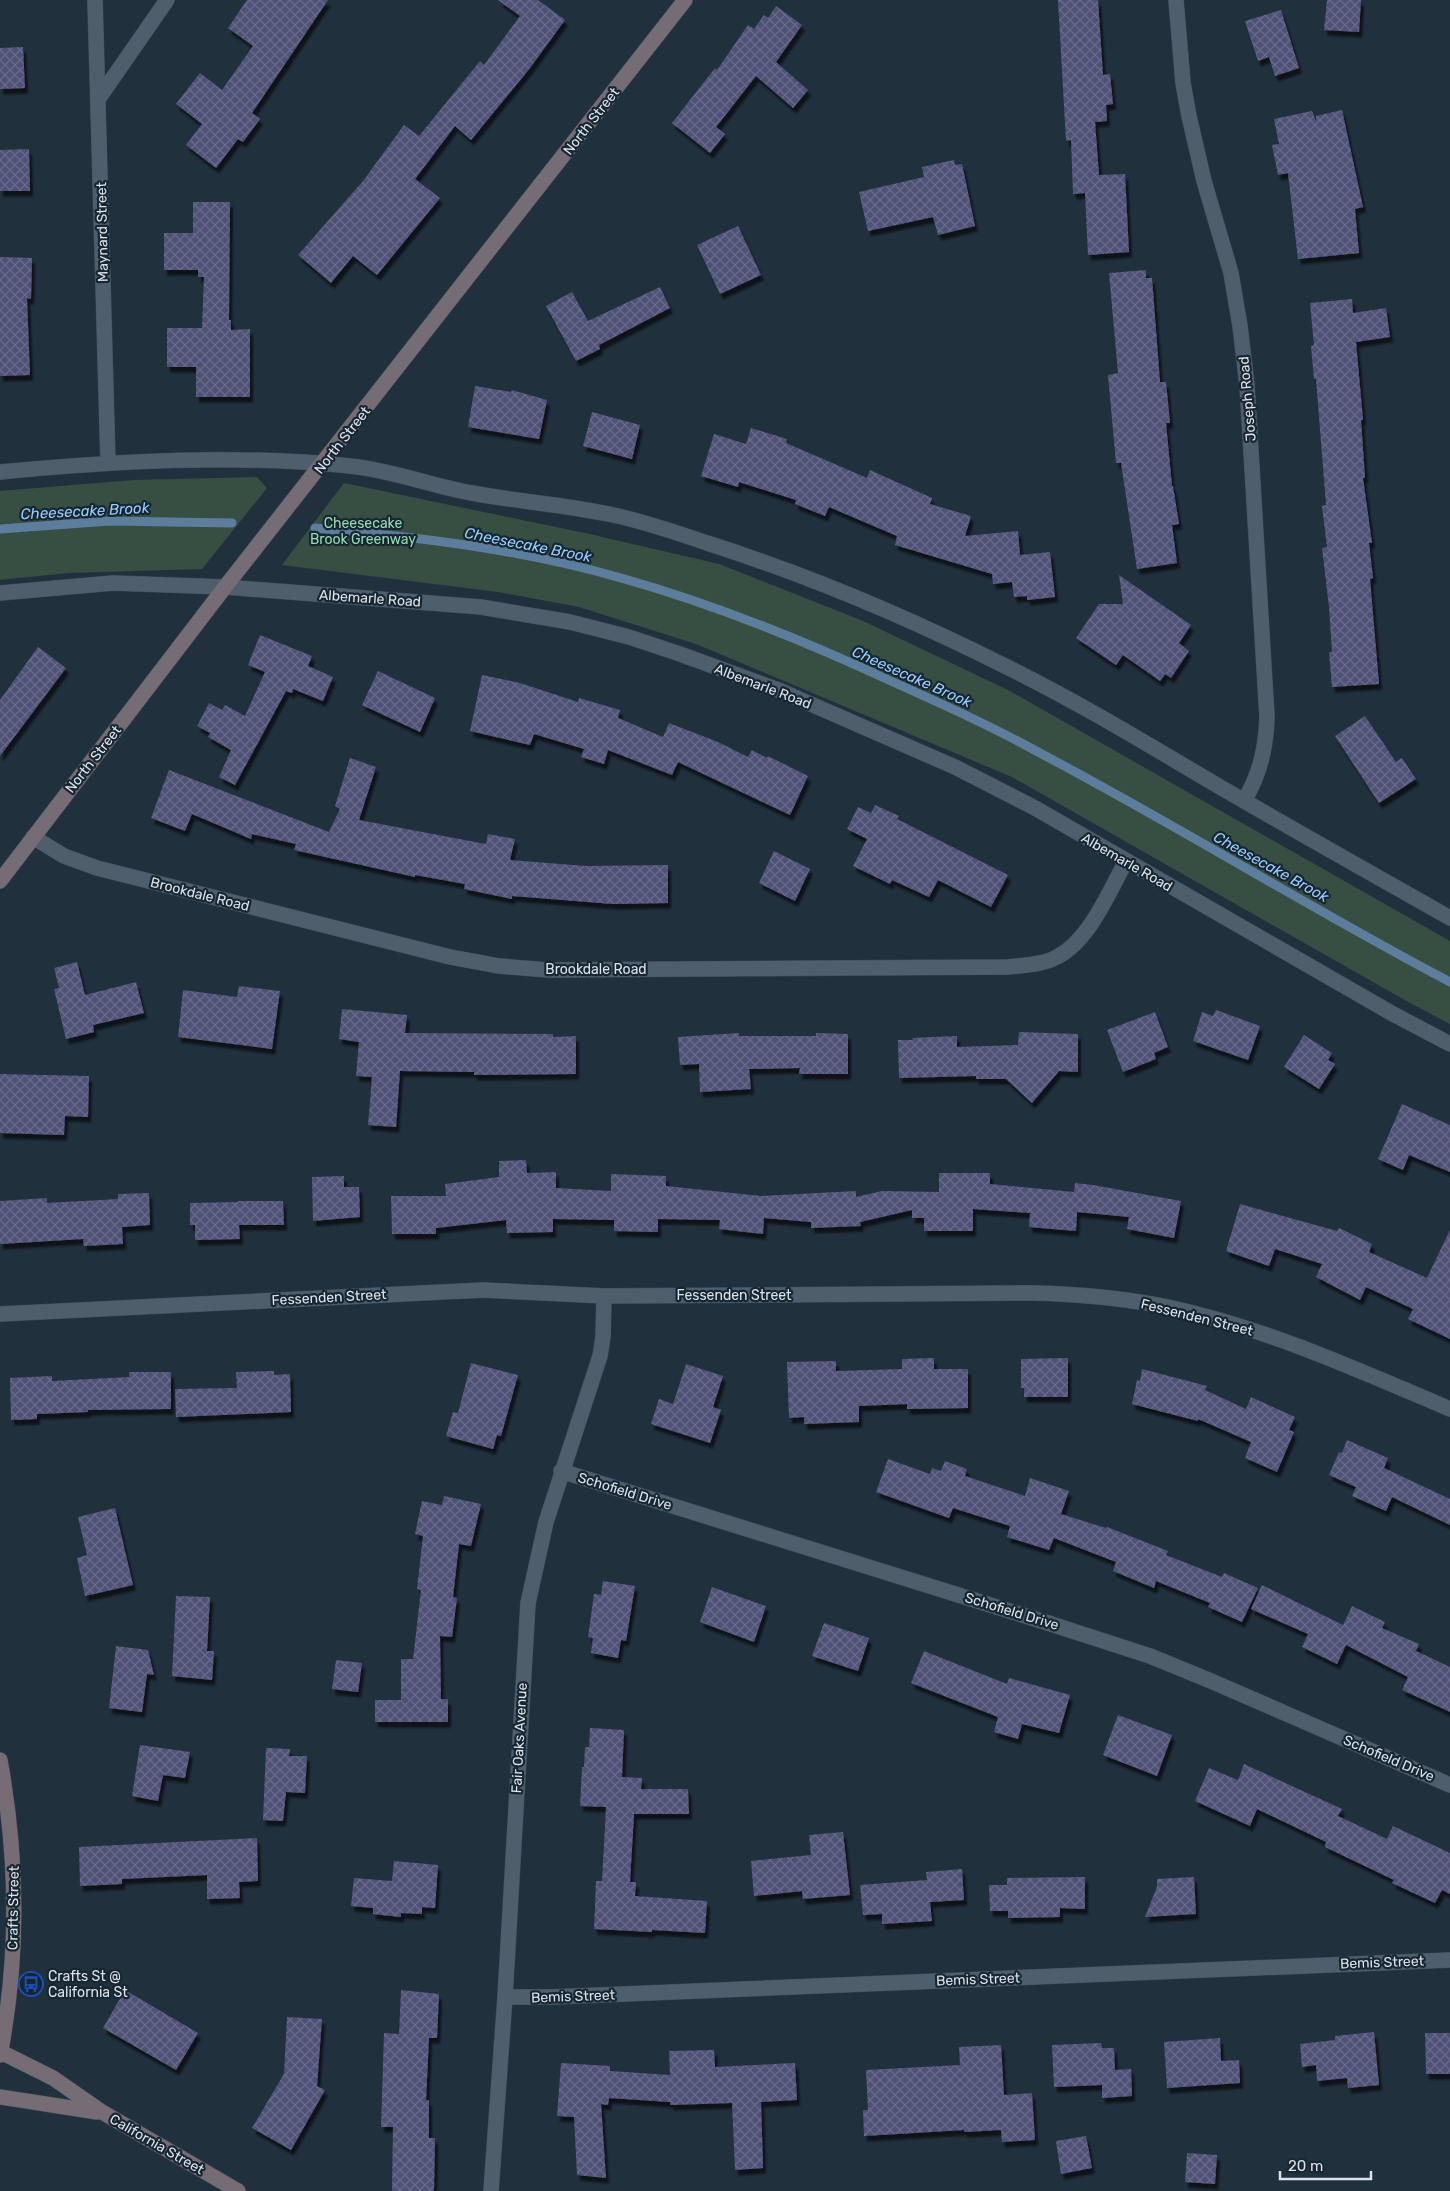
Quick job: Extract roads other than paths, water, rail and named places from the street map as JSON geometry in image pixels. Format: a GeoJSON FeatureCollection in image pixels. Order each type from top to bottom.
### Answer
{"type":"FeatureCollection","features":[{"type":"Feature","properties":{"kind":"main road","name":"North Street"},"geometry":{"type":"LineString","coordinates":[[0,880],[226,587],[685,0]]}},
{"type":"Feature","properties":{"kind":"main road","name":"Crafts Street"},"geometry":{"type":"LineString","coordinates":[[0,1760],[11,1832],[15,1889],[11,1975],[0,2054]]}},
{"type":"Feature","properties":{"kind":"main road","name":"California Street"},"geometry":{"type":"LineString","coordinates":[[0,2054],[53,2078],[102,2112],[238,2191]]}},
{"type":"Feature","properties":{"kind":"main road","name":"California Street"},"geometry":{"type":"LineString","coordinates":[[0,2097],[102,2112]]}},
{"type":"Feature","properties":{"kind":"street","name":"Maynard Street"},"geometry":{"type":"LineString","coordinates":[[95,0],[108,463]]}},
{"type":"Feature","properties":{"kind":"street"},"geometry":{"type":"LineString","coordinates":[[99,98],[167,0]]}},
{"type":"Feature","properties":{"kind":"street","name":"Joseph Road"},"geometry":{"type":"LineString","coordinates":[[1176,0],[1183,83],[1189,116],[1204,181],[1231,274],[1247,385],[1267,717],[1266,737],[1260,770],[1244,801]]}},
{"type":"Feature","properties":{"kind":"street"},"geometry":{"type":"LineString","coordinates":[[0,472],[108,463],[241,460],[324,464],[374,469],[456,490],[559,505],[617,516],[670,530],[788,570],[890,612],[1010,668],[1095,714],[1450,918]]}},
{"type":"Feature","properties":{"kind":"street","name":"Albemarle Road"},"geometry":{"type":"LineString","coordinates":[[0,593],[113,583],[226,587],[481,608],[570,622],[629,637],[781,692],[926,754],[1035,808],[1393,1014],[1450,1044]]}},
{"type":"Feature","properties":{"kind":"street","name":"Brookdale Road"},"geometry":{"type":"LineString","coordinates":[[34,837],[64,856],[97,868],[458,958],[499,966],[548,970],[1008,967],[1034,964],[1056,958],[1075,945],[1090,926],[1126,862]]}},
{"type":"Feature","properties":{"kind":"street","name":"Fessenden Street"},"geometry":{"type":"LineString","coordinates":[[0,1314],[483,1290],[604,1296],[1032,1293],[1084,1295],[1140,1302],[1220,1320],[1277,1338],[1450,1408]]}},
{"type":"Feature","properties":{"kind":"street","name":"Fair Oaks Avenue"},"geometry":{"type":"LineString","coordinates":[[491,2191],[505,1997],[528,1604],[539,1548],[561,1471],[600,1356],[603,1337],[604,1296]]}},
{"type":"Feature","properties":{"kind":"street","name":"Schofield Drive"},"geometry":{"type":"LineString","coordinates":[[561,1471],[1150,1656],[1212,1681],[1450,1785]]}},
{"type":"Feature","properties":{"kind":"street","name":"Bemis Street"},"geometry":{"type":"LineString","coordinates":[[505,1997],[551,1997],[1450,1960]]}},
{"type":"Feature","properties":{"kind":"waterway","name":"Cheesecake Brook"},"geometry":{"type":"LineString","coordinates":[[0,529],[110,521],[232,523]]}},
{"type":"Feature","properties":{"kind":"waterway","name":"Cheesecake Brook"},"geometry":{"type":"LineString","coordinates":[[315,528],[430,540],[545,559],[656,588],[793,638],[948,707],[1020,742],[1450,982]]}},
{"type":"Feature","properties":{"kind":"place","name":"Crafts St @ California St"},"geometry":{"type":"Point","coordinates":[31,1984]}},
{"type":"Feature","properties":{"kind":"park label","name":"Cheesecake Brook Greenway"},"geometry":{"type":"Point","coordinates":[363,532]}}]}
